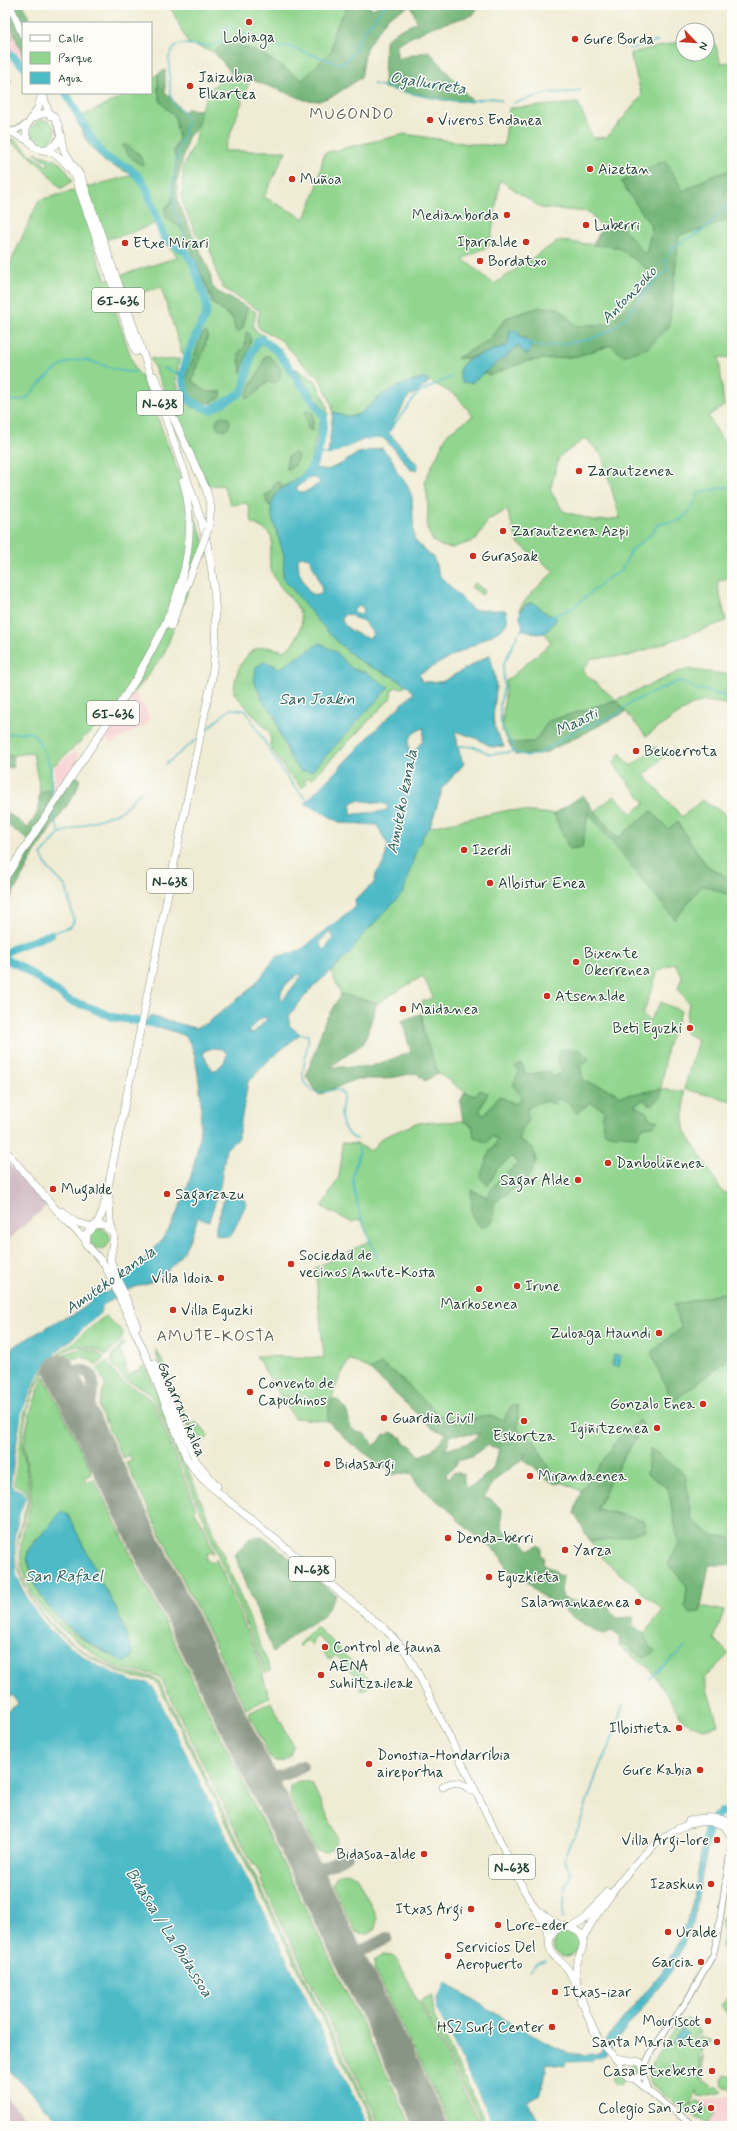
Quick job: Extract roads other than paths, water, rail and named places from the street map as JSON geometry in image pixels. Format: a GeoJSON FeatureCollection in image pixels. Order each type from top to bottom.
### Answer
{"type":"FeatureCollection","features":[{"type":"Feature","properties":{"kind":"main road"},"geometry":{"type":"LineString","coordinates":[[10,5],[22,34]]}},
{"type":"Feature","properties":{"kind":"main road","name":"GI-636"},"geometry":{"type":"LineString","coordinates":[[5,878],[139,673],[166,635],[177,613],[208,529],[211,508],[206,489],[131,322],[81,177],[64,150],[58,122],[50,116],[42,94]]}},
{"type":"Feature","properties":{"kind":"main road","name":"GI-636"},"geometry":{"type":"LineString","coordinates":[[42,94],[26,132],[29,142],[35,148],[45,150],[62,158],[69,165],[76,180],[126,324],[178,463],[189,505],[190,531],[186,562],[169,618],[139,673]]}},
{"type":"Feature","properties":{"kind":"main road"},"geometry":{"type":"LineString","coordinates":[[30,120],[41,115],[50,116]]}},
{"type":"Feature","properties":{"kind":"main road"},"geometry":{"type":"LineString","coordinates":[[45,150],[55,145],[61,136]]}},
{"type":"Feature","properties":{"kind":"main road","name":"N-638"},"geometry":{"type":"LineString","coordinates":[[123,1302],[112,1274],[103,1261],[88,1247],[86,1240],[87,1234],[102,1214],[109,1182],[203,723],[214,666],[216,628],[216,600],[210,553],[200,516],[131,322]]}},
{"type":"Feature","properties":{"kind":"main road","name":"N-638"},"geometry":{"type":"LineString","coordinates":[[178,463],[188,483]]}},
{"type":"Feature","properties":{"kind":"main road"},"geometry":{"type":"LineString","coordinates":[[5,1150],[66,1220],[86,1240]]}},
{"type":"Feature","properties":{"kind":"main road","name":"N-638"},"geometry":{"type":"LineString","coordinates":[[109,1182],[109,1215],[114,1241],[111,1248],[110,1259],[112,1274]]}},
{"type":"Feature","properties":{"kind":"main road"},"geometry":{"type":"LineString","coordinates":[[49,1199],[75,1222],[94,1226],[105,1226],[113,1233]]}},
{"type":"Feature","properties":{"kind":"main road"},"geometry":{"type":"LineString","coordinates":[[93,1252],[103,1253],[111,1248]]}},
{"type":"Feature","properties":{"kind":"main road","name":"Gabarrari kalea"},"geometry":{"type":"LineString","coordinates":[[123,1302],[191,1465],[203,1479],[400,1644],[411,1660],[492,1825],[535,1908]]}},
{"type":"Feature","properties":{"kind":"main road","name":"Gabarrari kalea"},"geometry":{"type":"LineString","coordinates":[[123,1302],[196,1461],[231,1501]]}},
{"type":"Feature","properties":{"kind":"main road","name":"Gabarrari kalea"},"geometry":{"type":"LineString","coordinates":[[358,1608],[397,1646],[412,1671],[472,1791],[492,1825]]}},
{"type":"Feature","properties":{"kind":"main road"},"geometry":{"type":"LineString","coordinates":[[412,1671],[428,1693]]}},
{"type":"Feature","properties":{"kind":"main road"},"geometry":{"type":"LineString","coordinates":[[443,1787],[451,1783],[458,1782],[472,1791]]}},
{"type":"Feature","properties":{"kind":"main road"},"geometry":{"type":"LineString","coordinates":[[550,1938],[556,1929],[572,1927],[586,1918],[644,1851],[678,1826],[695,1819],[732,1823]]}},
{"type":"Feature","properties":{"kind":"main road"},"geometry":{"type":"LineString","coordinates":[[560,1960],[570,1960],[578,1956],[582,1951],[583,1942],[591,1922],[625,1875],[645,1853],[679,1828],[706,1820]]}},
{"type":"Feature","properties":{"kind":"main road"},"geometry":{"type":"LineString","coordinates":[[723,1822],[728,1829],[732,1843]]}},
{"type":"Feature","properties":{"kind":"main road","name":"N-638"},"geometry":{"type":"LineString","coordinates":[[535,1908],[548,1918],[564,1927]]}},
{"type":"Feature","properties":{"kind":"main road","name":"N-638"},"geometry":{"type":"LineString","coordinates":[[535,1908],[550,1938],[551,1951],[560,1960]]}},
{"type":"Feature","properties":{"kind":"main road"},"geometry":{"type":"LineString","coordinates":[[572,1927],[581,1934],[583,1942]]}},
{"type":"Feature","properties":{"kind":"main road"},"geometry":{"type":"LineString","coordinates":[[578,1956],[576,1973],[581,2002]]}},
{"type":"Feature","properties":{"kind":"main road"},"geometry":{"type":"LineString","coordinates":[[560,1960],[569,1971],[599,2041],[615,2058],[629,2078],[634,2079],[639,2077],[643,2071],[641,2064],[633,2060],[615,2058]]}},
{"type":"Feature","properties":{"kind":"main road"},"geometry":{"type":"LineString","coordinates":[[624,2071],[624,2066],[633,2060]]}},
{"type":"Feature","properties":{"kind":"street"},"geometry":{"type":"LineString","coordinates":[[8,132],[30,120]]}},
{"type":"Feature","properties":{"kind":"street"},"geometry":{"type":"LineString","coordinates":[[8,132],[29,142]]}},
{"type":"Feature","properties":{"kind":"street"},"geometry":{"type":"LineString","coordinates":[[633,2060],[645,2057],[652,2050],[682,2008],[713,1955],[717,1939],[726,1870],[732,1843]]}},
{"type":"Feature","properties":{"kind":"street"},"geometry":{"type":"LineString","coordinates":[[726,1870],[732,1864]]}},
{"type":"Feature","properties":{"kind":"street"},"geometry":{"type":"LineString","coordinates":[[650,2090],[643,2071],[652,2050]]}},
{"type":"Feature","properties":{"kind":"street"},"geometry":{"type":"LineString","coordinates":[[634,2079],[650,2090],[677,2114],[696,2126]]}},
{"type":"Feature","properties":{"kind":"water"},"geometry":{"type":"Polygon","coordinates":[[[510,330],[519,331],[519,337],[528,342],[531,349],[527,355],[519,346],[516,346],[510,353],[471,383],[462,382],[460,369],[463,364],[474,357],[508,345],[510,330]]]}},
{"type":"Feature","properties":{"kind":"water"},"geometry":{"type":"Polygon","coordinates":[[[424,378],[429,382],[416,393],[409,396],[388,432],[418,465],[416,470],[411,470],[382,437],[365,439],[328,455],[333,412],[350,416],[356,415],[389,391],[403,384],[424,378]]]}},
{"type":"Feature","properties":{"kind":"water"},"geometry":{"type":"Polygon","coordinates":[[[382,448],[392,459],[397,472],[407,484],[412,497],[414,538],[419,545],[433,557],[440,576],[473,610],[505,610],[507,621],[501,630],[419,674],[422,682],[442,682],[490,655],[496,685],[493,718],[496,730],[504,746],[492,747],[476,738],[455,731],[459,752],[464,764],[443,787],[430,827],[424,834],[416,851],[403,893],[362,936],[349,954],[310,990],[290,1014],[289,1025],[300,1034],[269,1060],[248,1082],[238,1138],[226,1149],[220,1187],[209,1221],[198,1217],[182,1254],[169,1269],[153,1281],[129,1289],[103,1305],[100,1314],[59,1350],[43,1369],[34,1384],[22,1416],[11,1484],[13,1487],[22,1491],[26,1498],[20,1513],[15,1536],[15,1564],[22,1589],[41,1620],[51,1631],[93,1663],[134,1682],[148,1682],[154,1688],[369,2126],[64,2126],[5,2066],[5,1709],[8,1711],[18,1704],[12,1695],[6,1701],[5,1708],[5,1348],[8,1350],[61,1319],[74,1315],[92,1300],[91,1293],[94,1288],[106,1293],[115,1286],[134,1270],[159,1243],[172,1223],[180,1206],[193,1169],[200,1131],[201,1112],[197,1065],[193,1049],[188,1039],[177,1032],[146,1024],[150,1016],[195,1028],[206,1024],[254,986],[276,957],[301,950],[356,906],[355,900],[374,883],[376,874],[384,862],[388,845],[377,825],[341,823],[305,803],[414,693],[402,682],[357,659],[346,650],[327,631],[283,578],[284,555],[272,517],[271,505],[277,492],[301,476],[309,467],[327,470],[343,463],[358,453],[382,448]],[[310,478],[296,487],[298,491],[303,493],[320,482],[316,478],[310,478]],[[301,556],[298,559],[299,572],[311,593],[316,595],[322,593],[319,580],[309,558],[301,556]],[[360,605],[353,611],[359,615],[364,610],[360,605]],[[345,614],[342,618],[345,625],[361,636],[369,638],[373,635],[365,622],[354,618],[351,615],[345,614]],[[424,728],[412,735],[409,742],[411,756],[423,740],[424,728]],[[357,800],[351,804],[351,815],[379,812],[388,809],[386,804],[357,800]],[[329,933],[320,941],[320,946],[325,950],[333,938],[332,933],[329,933]],[[300,974],[293,978],[282,991],[281,998],[283,1000],[302,975],[300,974]],[[264,1017],[256,1022],[248,1032],[252,1034],[267,1019],[264,1017]],[[213,1048],[204,1051],[203,1054],[212,1070],[216,1070],[225,1061],[227,1054],[222,1049],[213,1048]]]}},
{"type":"Feature","properties":{"kind":"water"},"geometry":{"type":"Polygon","coordinates":[[[533,602],[540,609],[552,616],[555,616],[557,619],[545,633],[537,634],[522,629],[523,625],[520,617],[521,610],[533,602]]]}},
{"type":"Feature","properties":{"kind":"water","name":"San Joakin"},"geometry":{"type":"Polygon","coordinates":[[[320,643],[336,652],[352,669],[365,672],[389,687],[312,771],[300,771],[291,759],[280,734],[275,715],[265,704],[254,682],[256,667],[266,661],[279,669],[320,643]]]}},
{"type":"Feature","properties":{"kind":"water"},"geometry":{"type":"Polygon","coordinates":[[[229,1194],[245,1199],[246,1204],[230,1237],[216,1235],[216,1226],[225,1195],[229,1194]]]}},
{"type":"Feature","properties":{"kind":"water"},"geometry":{"type":"Polygon","coordinates":[[[614,1355],[621,1356],[619,1367],[612,1366],[614,1355]]]}},
{"type":"Feature","properties":{"kind":"water","name":"San Rafael"},"geometry":{"type":"Polygon","coordinates":[[[62,1511],[68,1515],[121,1620],[133,1654],[131,1659],[125,1662],[87,1642],[68,1627],[47,1605],[36,1587],[27,1557],[29,1549],[62,1511]]]}},
{"type":"Feature","properties":{"kind":"water"},"geometry":{"type":"Polygon","coordinates":[[[705,1827],[711,1828],[693,1923],[671,1972],[604,2056],[589,2062],[566,2062],[565,2066],[546,2064],[541,2094],[527,2101],[540,2126],[494,2126],[437,2011],[437,1999],[443,1986],[446,1983],[508,2021],[513,2027],[517,2026],[556,2047],[577,2054],[588,2055],[599,2053],[609,2036],[661,1973],[683,1934],[694,1897],[705,1827]]]}},
{"type":"Feature","properties":{"kind":"water"},"geometry":{"type":"Polygon","coordinates":[[[681,2029],[687,2036],[673,2044],[672,2043],[681,2029]]]}},
{"type":"Feature","properties":{"kind":"waterway","name":"Ogallurreta"},"geometry":{"type":"LineString","coordinates":[[245,34],[283,48],[285,46],[341,64],[352,55],[359,38],[386,5]]}},
{"type":"Feature","properties":{"kind":"waterway","name":"Ogallurreta"},"geometry":{"type":"LineString","coordinates":[[179,247],[185,236],[174,209],[172,188],[176,161],[187,122],[183,112],[175,105],[170,95],[169,57],[175,46],[181,44],[209,46],[220,43],[228,25],[235,30]]}},
{"type":"Feature","properties":{"kind":"waterway","name":"Ogallurreta"},"geometry":{"type":"LineString","coordinates":[[629,49],[658,41]]}},
{"type":"Feature","properties":{"kind":"waterway"},"geometry":{"type":"LineString","coordinates":[[5,49],[22,65]]}},
{"type":"Feature","properties":{"kind":"waterway","name":"Ogallurreta"},"geometry":{"type":"LineString","coordinates":[[373,84],[445,100],[467,101],[495,98],[502,101]]}},
{"type":"Feature","properties":{"kind":"waterway","name":"Ogallurreta"},"geometry":{"type":"LineString","coordinates":[[513,103],[547,93],[575,92],[580,90]]}},
{"type":"Feature","properties":{"kind":"waterway"},"geometry":{"type":"LineString","coordinates":[[67,94],[88,133],[103,155],[112,161],[128,167],[140,178],[147,190],[164,238],[185,251],[193,263],[206,302],[206,314],[189,351],[182,375],[186,395],[192,402],[210,410],[241,393],[252,352],[259,340],[262,339],[278,352],[324,416],[320,448],[306,476]]}},
{"type":"Feature","properties":{"kind":"waterway","name":"Antonzoko"},"geometry":{"type":"LineString","coordinates":[[668,255],[672,248],[705,229],[732,201]]}},
{"type":"Feature","properties":{"kind":"waterway","name":"Antonzoko"},"geometry":{"type":"LineString","coordinates":[[527,342],[542,347],[591,339],[613,329],[627,316],[643,294],[668,269],[665,263],[666,259]]}},
{"type":"Feature","properties":{"kind":"waterway"},"geometry":{"type":"LineString","coordinates":[[5,401],[25,400],[53,371],[71,361],[90,361],[117,370],[135,372]]}},
{"type":"Feature","properties":{"kind":"waterway"},"geometry":{"type":"LineString","coordinates":[[163,368],[182,375]]}},
{"type":"Feature","properties":{"kind":"waterway","name":"Antonzoko"},"geometry":{"type":"LineString","coordinates":[[388,433],[418,393],[451,377]]}},
{"type":"Feature","properties":{"kind":"waterway","name":"Antonzoko"},"geometry":{"type":"LineString","coordinates":[[366,439],[380,438]]}},
{"type":"Feature","properties":{"kind":"waterway","name":"Antonzoko"},"geometry":{"type":"LineString","coordinates":[[317,454],[331,454],[353,444]]}},
{"type":"Feature","properties":{"kind":"waterway"},"geometry":{"type":"LineString","coordinates":[[551,617],[573,608],[608,578],[621,571],[631,551],[652,533],[658,524],[679,521],[690,511],[700,492],[732,486]]}},
{"type":"Feature","properties":{"kind":"waterway"},"geometry":{"type":"LineString","coordinates":[[520,631],[525,629]]}},
{"type":"Feature","properties":{"kind":"waterway"},"geometry":{"type":"LineString","coordinates":[[513,752],[513,744],[507,737],[501,723],[500,704],[504,686],[503,666],[518,634]]}},
{"type":"Feature","properties":{"kind":"waterway","name":"Maasti"},"geometry":{"type":"LineString","coordinates":[[459,746],[475,747],[490,754],[513,752],[528,756],[538,754],[575,731],[616,715],[630,703],[679,681],[688,684],[696,690],[704,690],[732,699]]}},
{"type":"Feature","properties":{"kind":"waterway"},"geometry":{"type":"LineString","coordinates":[[204,732],[230,709],[245,710],[282,770],[309,801]]}},
{"type":"Feature","properties":{"kind":"waterway"},"geometry":{"type":"LineString","coordinates":[[5,732],[6,734],[28,732],[33,734],[42,747],[51,768],[52,799]]}},
{"type":"Feature","properties":{"kind":"waterway"},"geometry":{"type":"LineString","coordinates":[[166,764],[197,739]]}},
{"type":"Feature","properties":{"kind":"waterway"},"geometry":{"type":"LineString","coordinates":[[61,833],[120,812],[142,791]]}},
{"type":"Feature","properties":{"kind":"waterway"},"geometry":{"type":"LineString","coordinates":[[51,934],[71,926],[74,921],[66,887],[48,868],[41,855],[60,833],[54,819],[53,810]]}},
{"type":"Feature","properties":{"kind":"waterway"},"geometry":{"type":"LineString","coordinates":[[5,953],[51,934]]}},
{"type":"Feature","properties":{"kind":"waterway"},"geometry":{"type":"LineString","coordinates":[[5,959],[20,966],[70,1001],[92,1008],[112,1017],[157,1024]]}},
{"type":"Feature","properties":{"kind":"waterway"},"geometry":{"type":"LineString","coordinates":[[300,1034],[308,1035],[303,1075],[305,1082],[314,1092],[318,1093],[336,1090],[340,1091],[344,1095],[341,1115],[343,1125],[345,1130],[357,1139]]}},
{"type":"Feature","properties":{"kind":"waterway"},"geometry":{"type":"LineString","coordinates":[[359,1148],[359,1156],[353,1174],[354,1189],[359,1211],[380,1264]]}},
{"type":"Feature","properties":{"kind":"waterway"},"geometry":{"type":"LineString","coordinates":[[649,1679],[685,1647]]}},
{"type":"Feature","properties":{"kind":"waterway"},"geometry":{"type":"LineString","coordinates":[[567,1852],[579,1826],[598,1770],[609,1748],[623,1705]]}},
{"type":"Feature","properties":{"kind":"waterway"},"geometry":{"type":"LineString","coordinates":[[706,1838],[711,1823],[721,1812],[732,1813]]}},
{"type":"Feature","properties":{"kind":"waterway"},"geometry":{"type":"LineString","coordinates":[[563,1918],[565,1891],[570,1874],[564,1861],[565,1854]]}},
{"type":"Feature","properties":{"kind":"waterway"},"geometry":{"type":"LineString","coordinates":[[529,1972],[537,1963],[545,1960]]}},
{"type":"Feature","properties":{"kind":"place","name":"Lobiaga"},"geometry":{"type":"Point","coordinates":[249,22]}},
{"type":"Feature","properties":{"kind":"place","name":"Gure Borda"},"geometry":{"type":"Point","coordinates":[575,39]}},
{"type":"Feature","properties":{"kind":"place","name":"Jaizubia Elkartea"},"geometry":{"type":"Point","coordinates":[190,86]}},
{"type":"Feature","properties":{"kind":"place","name":"Viveros Endanea"},"geometry":{"type":"Point","coordinates":[430,120]}},
{"type":"Feature","properties":{"kind":"place","name":"Aizetan"},"geometry":{"type":"Point","coordinates":[590,169]}},
{"type":"Feature","properties":{"kind":"place","name":"Muñoa"},"geometry":{"type":"Point","coordinates":[292,179]}},
{"type":"Feature","properties":{"kind":"place","name":"Medianborda"},"geometry":{"type":"Point","coordinates":[507,215]}},
{"type":"Feature","properties":{"kind":"place","name":"Luberri"},"geometry":{"type":"Point","coordinates":[586,225]}},
{"type":"Feature","properties":{"kind":"place","name":"Iparralde"},"geometry":{"type":"Point","coordinates":[526,242]}},
{"type":"Feature","properties":{"kind":"place","name":"Etxe Mirari"},"geometry":{"type":"Point","coordinates":[125,243]}},
{"type":"Feature","properties":{"kind":"place","name":"Bordatxo"},"geometry":{"type":"Point","coordinates":[480,261]}},
{"type":"Feature","properties":{"kind":"place","name":"Zarautzenea"},"geometry":{"type":"Point","coordinates":[579,471]}},
{"type":"Feature","properties":{"kind":"place","name":"Zarautzenea Azpi"},"geometry":{"type":"Point","coordinates":[503,531]}},
{"type":"Feature","properties":{"kind":"place","name":"Gurasoak"},"geometry":{"type":"Point","coordinates":[473,556]}},
{"type":"Feature","properties":{"kind":"place","name":"Bekoerrota"},"geometry":{"type":"Point","coordinates":[636,751]}},
{"type":"Feature","properties":{"kind":"place","name":"Izerdi"},"geometry":{"type":"Point","coordinates":[464,850]}},
{"type":"Feature","properties":{"kind":"place","name":"Albistur Enea"},"geometry":{"type":"Point","coordinates":[490,883]}},
{"type":"Feature","properties":{"kind":"place","name":"Bixente Okerrenea"},"geometry":{"type":"Point","coordinates":[576,962]}},
{"type":"Feature","properties":{"kind":"place","name":"Atsenalde"},"geometry":{"type":"Point","coordinates":[547,996]}},
{"type":"Feature","properties":{"kind":"place","name":"Maidanea"},"geometry":{"type":"Point","coordinates":[403,1009]}},
{"type":"Feature","properties":{"kind":"place","name":"Beti Eguzki"},"geometry":{"type":"Point","coordinates":[690,1028]}},
{"type":"Feature","properties":{"kind":"place","name":"Danboliñenea"},"geometry":{"type":"Point","coordinates":[608,1163]}},
{"type":"Feature","properties":{"kind":"place","name":"Sagar Alde"},"geometry":{"type":"Point","coordinates":[578,1180]}},
{"type":"Feature","properties":{"kind":"place","name":"Mugalde"},"geometry":{"type":"Point","coordinates":[53,1189]}},
{"type":"Feature","properties":{"kind":"place","name":"Sagarzazu"},"geometry":{"type":"Point","coordinates":[167,1194]}},
{"type":"Feature","properties":{"kind":"place","name":"Sociedad de vecinos Amute-Kosta"},"geometry":{"type":"Point","coordinates":[291,1264]}},
{"type":"Feature","properties":{"kind":"place","name":"Villa Idoia"},"geometry":{"type":"Point","coordinates":[221,1278]}},
{"type":"Feature","properties":{"kind":"place","name":"Irune"},"geometry":{"type":"Point","coordinates":[517,1286]}},
{"type":"Feature","properties":{"kind":"place","name":"Markosenea"},"geometry":{"type":"Point","coordinates":[479,1289]}},
{"type":"Feature","properties":{"kind":"place","name":"Villa Eguzki"},"geometry":{"type":"Point","coordinates":[173,1310]}},
{"type":"Feature","properties":{"kind":"place","name":"Zuloaga Haundi"},"geometry":{"type":"Point","coordinates":[659,1333]}},
{"type":"Feature","properties":{"kind":"place","name":"Convento de Capuchinos"},"geometry":{"type":"Point","coordinates":[250,1392]}},
{"type":"Feature","properties":{"kind":"place","name":"Gonzalo Enea"},"geometry":{"type":"Point","coordinates":[703,1404]}},
{"type":"Feature","properties":{"kind":"place","name":"Guardia Civil"},"geometry":{"type":"Point","coordinates":[384,1418]}},
{"type":"Feature","properties":{"kind":"place","name":"Eskortza"},"geometry":{"type":"Point","coordinates":[524,1421]}},
{"type":"Feature","properties":{"kind":"place","name":"Igiñitzenea"},"geometry":{"type":"Point","coordinates":[657,1428]}},
{"type":"Feature","properties":{"kind":"place","name":"Bidasargi"},"geometry":{"type":"Point","coordinates":[327,1464]}},
{"type":"Feature","properties":{"kind":"place","name":"Mirandaenea"},"geometry":{"type":"Point","coordinates":[530,1476]}},
{"type":"Feature","properties":{"kind":"place","name":"Denda-berri"},"geometry":{"type":"Point","coordinates":[448,1538]}},
{"type":"Feature","properties":{"kind":"place","name":"Yarza"},"geometry":{"type":"Point","coordinates":[565,1550]}},
{"type":"Feature","properties":{"kind":"place","name":"Eguzkieta"},"geometry":{"type":"Point","coordinates":[489,1577]}},
{"type":"Feature","properties":{"kind":"place","name":"Salamankaenea"},"geometry":{"type":"Point","coordinates":[638,1602]}},
{"type":"Feature","properties":{"kind":"place","name":"Control de fauna"},"geometry":{"type":"Point","coordinates":[325,1647]}},
{"type":"Feature","properties":{"kind":"place","name":"AENA suhiltzaileak"},"geometry":{"type":"Point","coordinates":[321,1675]}},
{"type":"Feature","properties":{"kind":"place","name":"Ilbistieta"},"geometry":{"type":"Point","coordinates":[679,1728]}},
{"type":"Feature","properties":{"kind":"place","name":"Donostia-Hondarribia aireportua"},"geometry":{"type":"Point","coordinates":[369,1764]}},
{"type":"Feature","properties":{"kind":"place","name":"Gure Kabia"},"geometry":{"type":"Point","coordinates":[700,1770]}},
{"type":"Feature","properties":{"kind":"place","name":"Villa Argi-lore"},"geometry":{"type":"Point","coordinates":[717,1840]}},
{"type":"Feature","properties":{"kind":"place","name":"Bidasoa-alde"},"geometry":{"type":"Point","coordinates":[424,1854]}},
{"type":"Feature","properties":{"kind":"place","name":"Izaskun"},"geometry":{"type":"Point","coordinates":[711,1884]}},
{"type":"Feature","properties":{"kind":"place","name":"Itxas Argi"},"geometry":{"type":"Point","coordinates":[471,1909]}},
{"type":"Feature","properties":{"kind":"place","name":"Lore-eder"},"geometry":{"type":"Point","coordinates":[498,1925]}},
{"type":"Feature","properties":{"kind":"place","name":"Uralde"},"geometry":{"type":"Point","coordinates":[668,1932]}},
{"type":"Feature","properties":{"kind":"place","name":"Servicios Del Aeropuerto"},"geometry":{"type":"Point","coordinates":[448,1956]}},
{"type":"Feature","properties":{"kind":"place","name":"Garcia"},"geometry":{"type":"Point","coordinates":[701,1962]}},
{"type":"Feature","properties":{"kind":"place","name":"Itxas-izar"},"geometry":{"type":"Point","coordinates":[555,1992]}},
{"type":"Feature","properties":{"kind":"place","name":"Mouriscot"},"geometry":{"type":"Point","coordinates":[708,2021]}},
{"type":"Feature","properties":{"kind":"place","name":"HS2 Surf Center"},"geometry":{"type":"Point","coordinates":[552,2027]}},
{"type":"Feature","properties":{"kind":"place","name":"Santa Maria atea"},"geometry":{"type":"Point","coordinates":[717,2042]}},
{"type":"Feature","properties":{"kind":"place","name":"Casa Etxebeste"},"geometry":{"type":"Point","coordinates":[712,2071]}},
{"type":"Feature","properties":{"kind":"place","name":"Colegio San José"},"geometry":{"type":"Point","coordinates":[711,2108]}},
{"type":"Feature","properties":{"kind":"district","name":"MUGONDO"},"geometry":{"type":"Point","coordinates":[352,113]}},
{"type":"Feature","properties":{"kind":"district","name":"AMUTE-KOSTA"},"geometry":{"type":"Point","coordinates":[216,1335]}},
{"type":"Feature","properties":{"kind":"water label","name":"Amuteko kanala"},"geometry":{"type":"Point","coordinates":[401,801]}},
{"type":"Feature","properties":{"kind":"water label","name":"Amuteko kanala"},"geometry":{"type":"Point","coordinates":[110,1279]}},
{"type":"Feature","properties":{"kind":"water label","name":"Bidasoa / La Bidassoa"},"geometry":{"type":"Point","coordinates":[170,1932]}}]}
